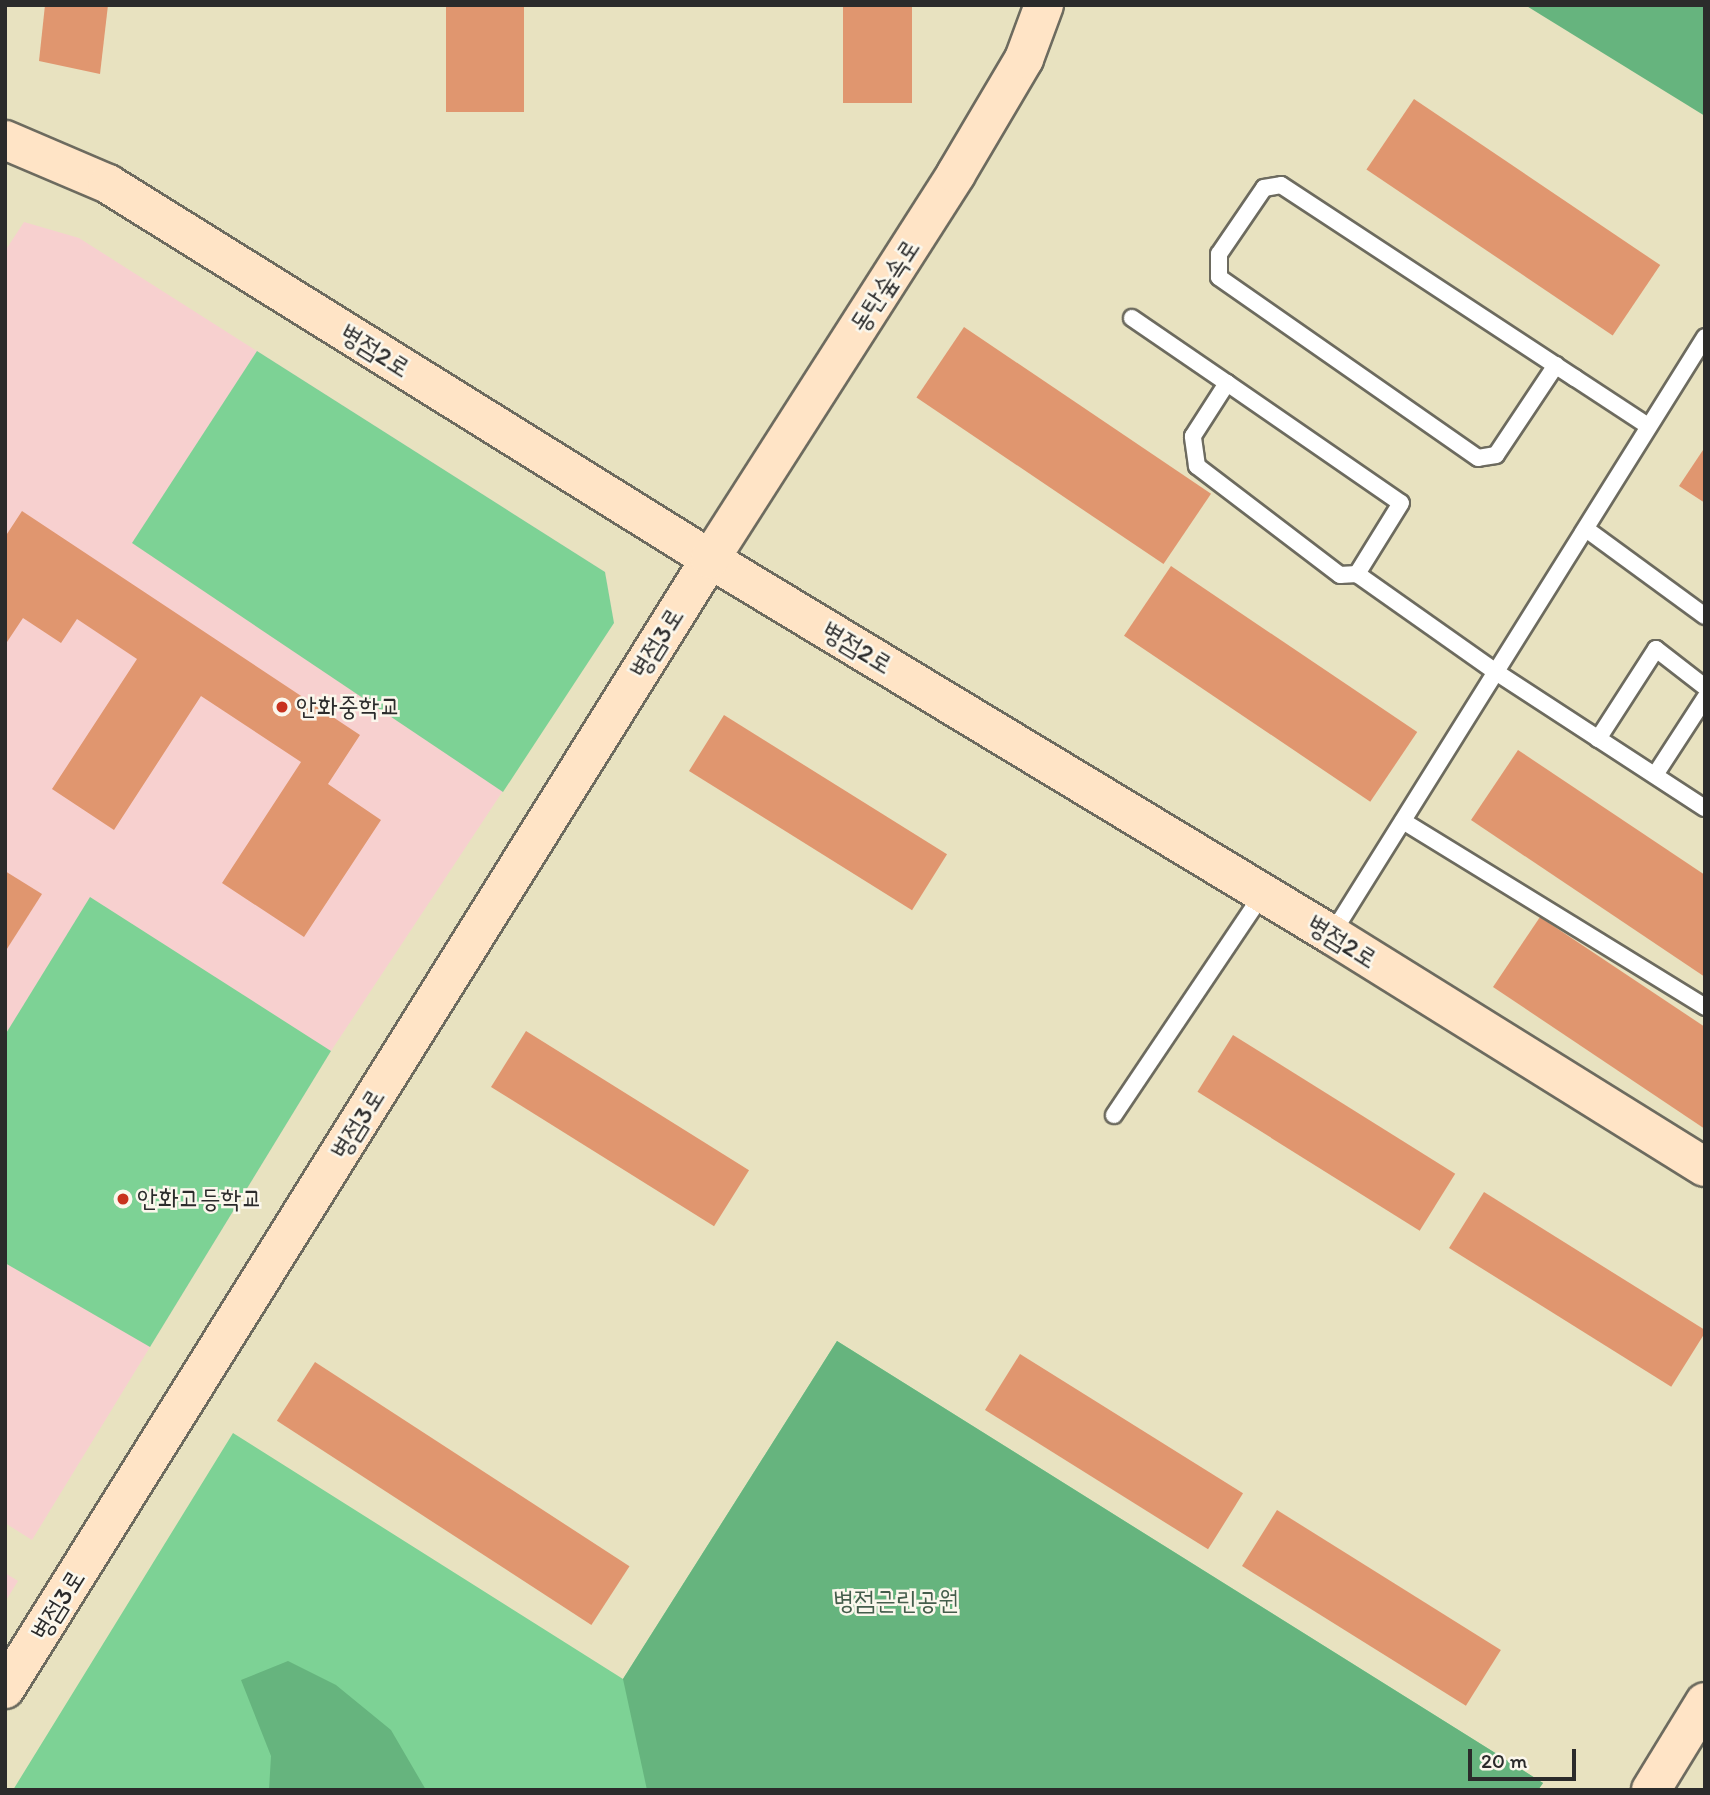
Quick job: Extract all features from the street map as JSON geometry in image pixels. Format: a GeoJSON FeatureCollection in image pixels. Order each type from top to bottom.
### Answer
{"type":"FeatureCollection","features":[{"type":"Feature","properties":{"kind":"street","name":"동탄숲속로"},"geometry":{"type":"LineString","coordinates":[[710,559],[956,174],[1024,59],[1044,5]]}},
{"type":"Feature","properties":{"kind":"street","name":"병점2로"},"geometry":{"type":"LineString","coordinates":[[5,140],[108,184],[710,559],[1332,935],[1705,1167]]}},
{"type":"Feature","properties":{"kind":"street","name":"병점3로"},"geometry":{"type":"LineString","coordinates":[[5,1689],[710,559]]}},
{"type":"Feature","properties":{"kind":"street"},"geometry":{"type":"LineString","coordinates":[[1651,1790],[1705,1702]]}},
{"type":"Feature","properties":{"kind":"lane"},"geometry":{"type":"LineString","coordinates":[[1556,365],[1496,455],[1478,458],[1219,277],[1219,254],[1264,188],[1281,185],[1556,365],[1648,426]]}},
{"type":"Feature","properties":{"kind":"lane"},"geometry":{"type":"LineString","coordinates":[[1132,318],[1401,503],[1357,574]]}},
{"type":"Feature","properties":{"kind":"lane"},"geometry":{"type":"LineString","coordinates":[[1332,935],[1705,337]]}},
{"type":"Feature","properties":{"kind":"lane"},"geometry":{"type":"LineString","coordinates":[[1227,383],[1193,436],[1197,466],[1339,575],[1357,574],[1496,672],[1705,808]]}},
{"type":"Feature","properties":{"kind":"lane"},"geometry":{"type":"LineString","coordinates":[[1586,529],[1705,616]]}},
{"type":"Feature","properties":{"kind":"lane"},"geometry":{"type":"LineString","coordinates":[[1598,738],[1657,649],[1705,687]]}},
{"type":"Feature","properties":{"kind":"lane"},"geometry":{"type":"LineString","coordinates":[[1655,775],[1705,698]]}},
{"type":"Feature","properties":{"kind":"lane"},"geometry":{"type":"LineString","coordinates":[[1404,821],[1705,1007]]}},
{"type":"Feature","properties":{"kind":"lane"},"geometry":{"type":"LineString","coordinates":[[1114,1115],[1263,894]]}},
{"type":"Feature","properties":{"kind":"shaded area","name":"안화중학교"},"geometry":{"type":"Polygon","coordinates":[[[24,222],[79,238],[605,572],[614,623],[331,1051],[32,1540],[5,1523],[5,251],[24,222]]]}},
{"type":"Feature","properties":{"kind":"shaded area"},"geometry":{"type":"Polygon","coordinates":[[[5,1573],[18,1581],[5,1602],[5,1573]]]}},
{"type":"Feature","properties":{"kind":"green space"},"geometry":{"type":"Polygon","coordinates":[[[1525,5],[1705,5],[1705,116],[1525,5]]]}},
{"type":"Feature","properties":{"kind":"green space"},"geometry":{"type":"Polygon","coordinates":[[[257,351],[605,572],[614,623],[503,792],[132,543],[257,351]]]}},
{"type":"Feature","properties":{"kind":"green space","name":"안화고등학교"},"geometry":{"type":"Polygon","coordinates":[[[90,897],[331,1051],[150,1347],[5,1263],[5,1035],[90,897]]]}},
{"type":"Feature","properties":{"kind":"green space","name":"병점근린공원"},"geometry":{"type":"Polygon","coordinates":[[[837,1341],[1543,1783],[1538,1790],[13,1790],[233,1433],[623,1679],[837,1341]]]}},
{"type":"Feature","properties":{"kind":"green space","name":"병점근린공원"},"geometry":{"type":"Polygon","coordinates":[[[837,1341],[1543,1783],[1538,1790],[647,1790],[623,1679],[837,1341]]]}},
{"type":"Feature","properties":{"kind":"green space"},"geometry":{"type":"Polygon","coordinates":[[[288,1661],[336,1685],[391,1730],[426,1790],[269,1790],[271,1756],[241,1680],[288,1661]]]}},
{"type":"Feature","properties":{"kind":"building"},"geometry":{"type":"Polygon","coordinates":[[[45,5],[108,5],[100,74],[39,61],[45,5]]]}},
{"type":"Feature","properties":{"kind":"building"},"geometry":{"type":"Polygon","coordinates":[[[446,5],[524,5],[524,112],[446,112],[446,5]]]}},
{"type":"Feature","properties":{"kind":"building"},"geometry":{"type":"Polygon","coordinates":[[[843,5],[912,5],[912,103],[843,103],[843,5]]]}},
{"type":"Feature","properties":{"kind":"building"},"geometry":{"type":"Polygon","coordinates":[[[1414,99],[1660,265],[1613,336],[1366,169],[1414,99]]]}},
{"type":"Feature","properties":{"kind":"building"},"geometry":{"type":"Polygon","coordinates":[[[964,327],[1211,494],[1164,564],[916,397],[964,327]]]}},
{"type":"Feature","properties":{"kind":"building"},"geometry":{"type":"Polygon","coordinates":[[[1705,447],[1705,503],[1679,486],[1705,447]]]}},
{"type":"Feature","properties":{"kind":"building"},"geometry":{"type":"Polygon","coordinates":[[[22,511],[360,735],[328,784],[381,820],[304,937],[222,883],[301,762],[201,696],[114,830],[52,789],[137,659],[77,619],[61,643],[23,618],[5,645],[5,537],[22,511]]]}},
{"type":"Feature","properties":{"kind":"building"},"geometry":{"type":"Polygon","coordinates":[[[1171,566],[1417,732],[1370,802],[1124,636],[1171,566]]]}},
{"type":"Feature","properties":{"kind":"building"},"geometry":{"type":"Polygon","coordinates":[[[724,715],[947,854],[912,910],[689,771],[724,715]]]}},
{"type":"Feature","properties":{"kind":"building"},"geometry":{"type":"Polygon","coordinates":[[[1518,750],[1705,875],[1705,977],[1471,820],[1518,750]]]}},
{"type":"Feature","properties":{"kind":"building"},"geometry":{"type":"Polygon","coordinates":[[[5,871],[42,894],[5,952],[5,871]]]}},
{"type":"Feature","properties":{"kind":"building"},"geometry":{"type":"Polygon","coordinates":[[[1540,917],[1705,1027],[1705,1129],[1493,987],[1540,917]]]}},
{"type":"Feature","properties":{"kind":"building"},"geometry":{"type":"Polygon","coordinates":[[[526,1031],[749,1170],[714,1226],[491,1087],[526,1031]]]}},
{"type":"Feature","properties":{"kind":"building"},"geometry":{"type":"Polygon","coordinates":[[[1233,1035],[1455,1174],[1420,1231],[1197,1092],[1233,1035]]]}},
{"type":"Feature","properties":{"kind":"building"},"geometry":{"type":"Polygon","coordinates":[[[1484,1192],[1705,1330],[1671,1387],[1449,1248],[1484,1192]]]}},
{"type":"Feature","properties":{"kind":"building"},"geometry":{"type":"Polygon","coordinates":[[[1020,1354],[1243,1493],[1208,1549],[985,1410],[1020,1354]]]}},
{"type":"Feature","properties":{"kind":"building"},"geometry":{"type":"Polygon","coordinates":[[[315,1362],[630,1566],[591,1625],[277,1421],[315,1362]]]}},
{"type":"Feature","properties":{"kind":"building"},"geometry":{"type":"Polygon","coordinates":[[[1277,1510],[1501,1650],[1466,1706],[1242,1566],[1277,1510]]]}},
{"type":"Feature","properties":{"kind":"place","name":"안화중학교"},"geometry":{"type":"Point","coordinates":[282,707]}},
{"type":"Feature","properties":{"kind":"place","name":"안화고등학교"},"geometry":{"type":"Point","coordinates":[123,1199]}}]}
